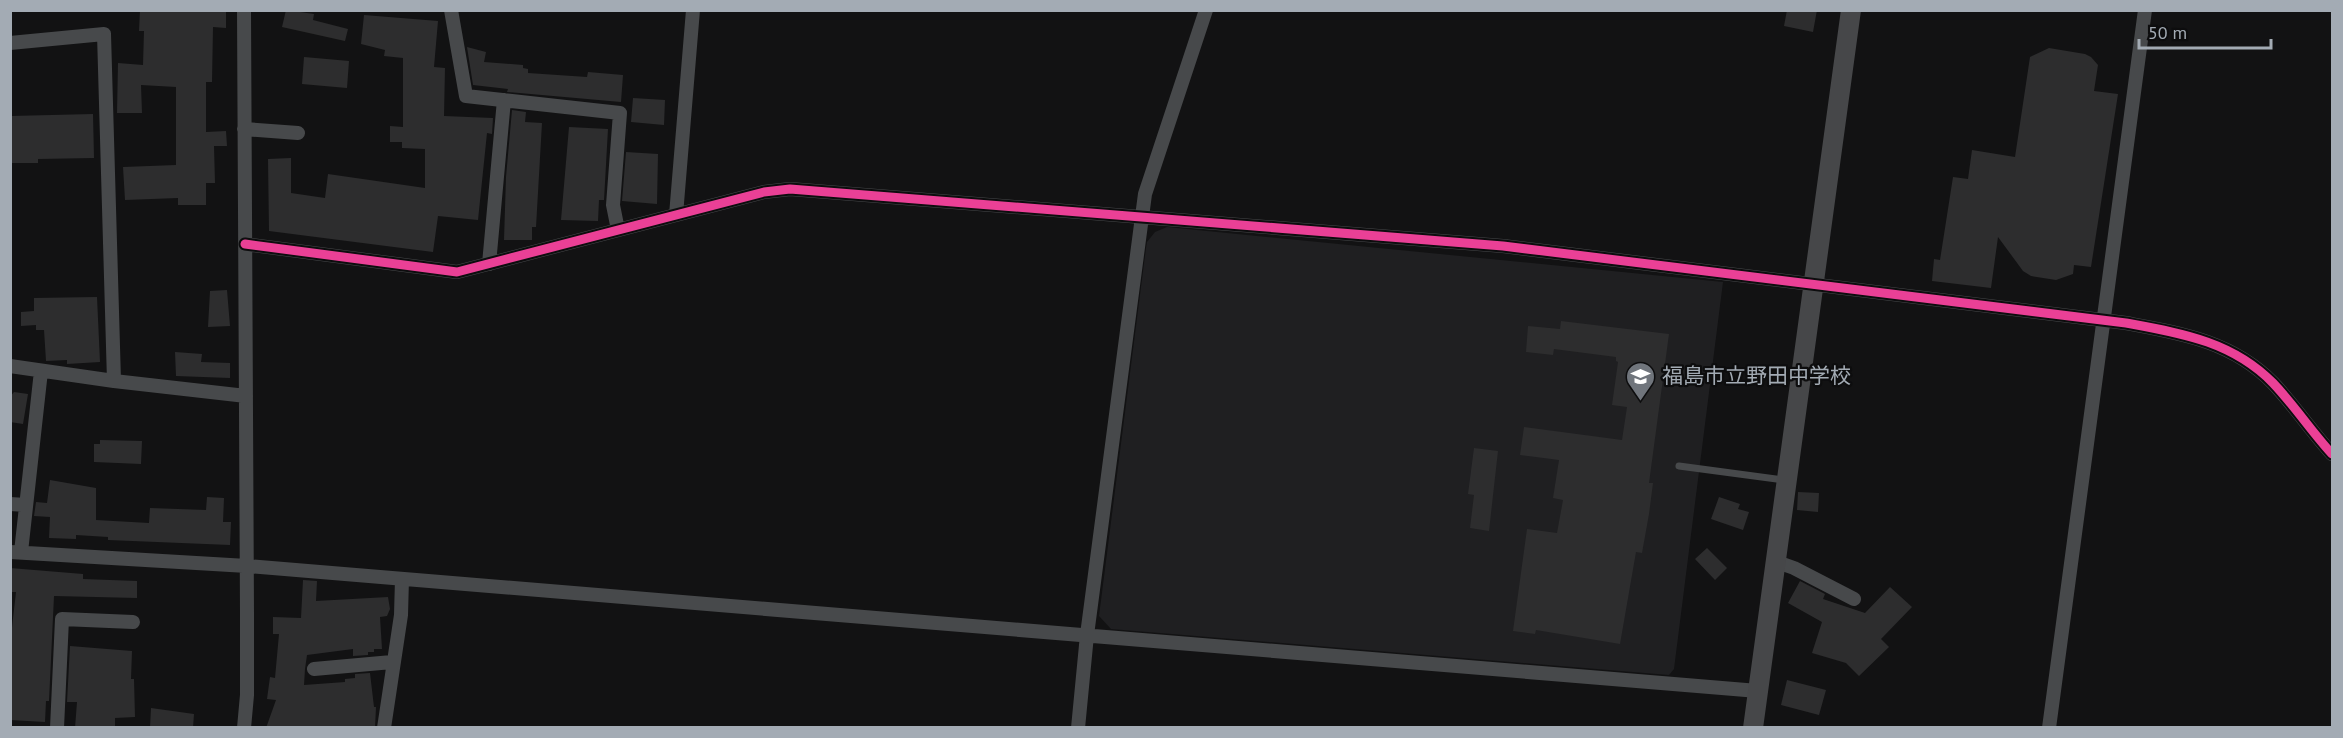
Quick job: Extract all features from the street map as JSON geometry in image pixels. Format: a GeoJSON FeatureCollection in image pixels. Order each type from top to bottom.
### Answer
{"type":"FeatureCollection","features":[{"type":"Feature","properties":{"kind":"street"},"geometry":{"type":"LineString","coordinates":[[244,10],[247,566],[247,695],[244,728]]}},
{"type":"Feature","properties":{"kind":"street"},"geometry":{"type":"LineString","coordinates":[[451,10],[466,96],[620,113],[613,205],[618,230]]}},
{"type":"Feature","properties":{"kind":"street"},"geometry":{"type":"LineString","coordinates":[[676,215],[693,10]]}},
{"type":"Feature","properties":{"kind":"street"},"geometry":{"type":"LineString","coordinates":[[1078,728],[1086,635],[1145,194],[1206,10]]}},
{"type":"Feature","properties":{"kind":"street"},"geometry":{"type":"LineString","coordinates":[[1753,728],[1785,480],[1851,10]]}},
{"type":"Feature","properties":{"kind":"street"},"geometry":{"type":"LineString","coordinates":[[2049,728],[2145,10]]}},
{"type":"Feature","properties":{"kind":"street"},"geometry":{"type":"LineString","coordinates":[[10,43],[104,34],[114,381]]}},
{"type":"Feature","properties":{"kind":"street"},"geometry":{"type":"LineString","coordinates":[[489,264],[504,100]]}},
{"type":"Feature","properties":{"kind":"street"},"geometry":{"type":"LineString","coordinates":[[244,129],[298,133]]}},
{"type":"Feature","properties":{"kind":"street"},"geometry":{"type":"LineString","coordinates":[[245,244],[457,272],[764,192],[790,189],[1503,246],[2103,320],[2202,338],[2253,364],[2274,384],[2332,454]]}},
{"type":"Feature","properties":{"kind":"street"},"geometry":{"type":"LineString","coordinates":[[10,366],[246,396]]}},
{"type":"Feature","properties":{"kind":"street"},"geometry":{"type":"LineString","coordinates":[[41,370],[26,505],[16,552],[247,566],[1758,691]]}},
{"type":"Feature","properties":{"kind":"street"},"geometry":{"type":"LineString","coordinates":[[10,504],[26,505]]}},
{"type":"Feature","properties":{"kind":"street"},"geometry":{"type":"LineString","coordinates":[[1774,561],[1794,568],[1854,599]]}},
{"type":"Feature","properties":{"kind":"street"},"geometry":{"type":"LineString","coordinates":[[384,728],[400,615],[402,579]]}},
{"type":"Feature","properties":{"kind":"street"},"geometry":{"type":"LineString","coordinates":[[57,728],[62,619],[133,622]]}},
{"type":"Feature","properties":{"kind":"street"},"geometry":{"type":"LineString","coordinates":[[314,669],[392,662]]}},
{"type":"Feature","properties":{"kind":"lane"},"geometry":{"type":"LineString","coordinates":[[1680,466],[1785,480]]}},
{"type":"Feature","properties":{"kind":"shaded area"},"geometry":{"type":"Polygon","coordinates":[[[1167,227],[1723,282],[1674,669],[1669,675],[1111,629],[1099,616],[1146,248],[1147,242],[1155,232],[1167,227]]]}},
{"type":"Feature","properties":{"kind":"building"},"geometry":{"type":"Polygon","coordinates":[[[140,10],[226,10],[226,28],[213,27],[212,82],[206,82],[206,132],[226,131],[227,146],[214,146],[215,183],[206,183],[206,205],[178,205],[178,198],[125,200],[123,167],[176,165],[176,87],[141,85],[142,113],[117,113],[118,63],[143,65],[144,31],[139,31],[140,10]]]}},
{"type":"Feature","properties":{"kind":"building"},"geometry":{"type":"Polygon","coordinates":[[[286,10],[314,14],[313,20],[348,29],[345,41],[282,27],[286,10]]]}},
{"type":"Feature","properties":{"kind":"building"},"geometry":{"type":"Polygon","coordinates":[[[1787,10],[1817,10],[1813,32],[1784,26],[1787,10]]]}},
{"type":"Feature","properties":{"kind":"building"},"geometry":{"type":"Polygon","coordinates":[[[364,15],[438,21],[434,67],[445,68],[444,116],[493,118],[492,134],[487,133],[478,220],[438,216],[433,252],[269,231],[268,159],[291,158],[291,193],[325,198],[328,174],[425,188],[425,149],[402,148],[402,142],[390,142],[390,126],[403,127],[403,58],[384,56],[385,50],[361,44],[364,15]]]}},
{"type":"Feature","properties":{"kind":"building"},"geometry":{"type":"Polygon","coordinates":[[[467,47],[486,52],[484,62],[523,65],[523,68],[528,69],[528,73],[587,77],[588,72],[623,75],[621,102],[507,92],[508,89],[473,85],[467,47]]]}},
{"type":"Feature","properties":{"kind":"building"},"geometry":{"type":"Polygon","coordinates":[[[2049,48],[2091,57],[2098,65],[2094,91],[2118,94],[2091,267],[2074,265],[2073,274],[2056,280],[2031,276],[2023,271],[1998,237],[1991,288],[1932,281],[1934,259],[1940,260],[1953,177],[1968,179],[1972,150],[2015,157],[2030,57],[2049,48]]]}},
{"type":"Feature","properties":{"kind":"building"},"geometry":{"type":"Polygon","coordinates":[[[304,57],[349,61],[347,88],[302,84],[304,57]]]}},
{"type":"Feature","properties":{"kind":"building"},"geometry":{"type":"Polygon","coordinates":[[[633,98],[665,100],[664,125],[631,122],[633,98]]]}},
{"type":"Feature","properties":{"kind":"building"},"geometry":{"type":"Polygon","coordinates":[[[512,110],[526,112],[525,122],[542,123],[536,227],[532,227],[532,240],[504,240],[506,177],[512,110]]]}},
{"type":"Feature","properties":{"kind":"building"},"geometry":{"type":"Polygon","coordinates":[[[93,114],[94,158],[38,159],[38,163],[10,163],[10,116],[93,114]]]}},
{"type":"Feature","properties":{"kind":"building"},"geometry":{"type":"Polygon","coordinates":[[[569,127],[608,129],[604,200],[599,200],[598,221],[561,220],[569,127]]]}},
{"type":"Feature","properties":{"kind":"building"},"geometry":{"type":"Polygon","coordinates":[[[626,152],[658,154],[657,204],[622,201],[626,152]]]}},
{"type":"Feature","properties":{"kind":"building"},"geometry":{"type":"Polygon","coordinates":[[[227,290],[230,326],[208,327],[210,291],[227,290]]]}},
{"type":"Feature","properties":{"kind":"building"},"geometry":{"type":"Polygon","coordinates":[[[97,297],[100,362],[67,364],[67,360],[46,361],[44,330],[36,330],[36,325],[21,326],[21,312],[34,311],[34,298],[97,297]]]}},
{"type":"Feature","properties":{"kind":"building"},"geometry":{"type":"Polygon","coordinates":[[[1561,321],[1669,334],[1649,483],[1653,483],[1649,514],[1642,553],[1636,552],[1620,644],[1536,630],[1535,634],[1513,631],[1527,529],[1557,533],[1563,500],[1553,498],[1559,460],[1520,455],[1524,427],[1622,440],[1627,407],[1612,405],[1618,362],[1616,357],[1554,349],[1553,355],[1526,352],[1528,326],[1560,329],[1561,321]]]}},
{"type":"Feature","properties":{"kind":"building"},"geometry":{"type":"Polygon","coordinates":[[[175,352],[202,354],[201,362],[230,363],[230,378],[176,376],[175,352]]]}},
{"type":"Feature","properties":{"kind":"building"},"geometry":{"type":"Polygon","coordinates":[[[14,392],[28,394],[23,424],[10,422],[10,397],[14,392]]]}},
{"type":"Feature","properties":{"kind":"building"},"geometry":{"type":"Polygon","coordinates":[[[100,440],[142,441],[141,464],[94,462],[94,444],[100,444],[100,440]]]}},
{"type":"Feature","properties":{"kind":"building"},"geometry":{"type":"Polygon","coordinates":[[[1474,448],[1498,451],[1489,531],[1470,528],[1474,495],[1468,494],[1474,448]]]}},
{"type":"Feature","properties":{"kind":"building"},"geometry":{"type":"Polygon","coordinates":[[[50,480],[96,488],[96,520],[149,523],[150,508],[206,510],[207,497],[224,498],[223,522],[231,522],[230,545],[108,540],[108,537],[76,535],[76,539],[49,538],[50,517],[34,516],[36,502],[47,503],[50,480]]]}},
{"type":"Feature","properties":{"kind":"building"},"geometry":{"type":"Polygon","coordinates":[[[1798,492],[1819,493],[1818,512],[1797,510],[1798,492]]]}},
{"type":"Feature","properties":{"kind":"building"},"geometry":{"type":"Polygon","coordinates":[[[1719,497],[1740,504],[1738,509],[1749,512],[1743,530],[1711,519],[1719,497]]]}},
{"type":"Feature","properties":{"kind":"building"},"geometry":{"type":"Polygon","coordinates":[[[1707,548],[1727,568],[1715,580],[1695,559],[1707,548]]]}},
{"type":"Feature","properties":{"kind":"building"},"geometry":{"type":"Polygon","coordinates":[[[10,568],[83,574],[83,579],[137,581],[137,598],[54,596],[49,701],[46,701],[45,722],[10,720],[10,645],[16,592],[10,592],[10,568]]]}},
{"type":"Feature","properties":{"kind":"building"},"geometry":{"type":"Polygon","coordinates":[[[303,580],[317,581],[316,601],[388,597],[390,609],[387,616],[380,617],[382,649],[374,649],[374,652],[368,652],[368,655],[353,656],[353,649],[307,655],[305,669],[304,685],[345,682],[345,679],[355,678],[355,674],[370,673],[374,707],[376,707],[375,728],[266,728],[276,700],[267,699],[270,677],[275,678],[279,634],[273,634],[273,617],[301,618],[303,580]]]}},
{"type":"Feature","properties":{"kind":"building"},"geometry":{"type":"Polygon","coordinates":[[[1800,581],[1825,594],[1823,599],[1865,613],[1890,587],[1912,607],[1881,639],[1889,647],[1859,676],[1846,663],[1812,653],[1822,622],[1788,603],[1800,581]]]}},
{"type":"Feature","properties":{"kind":"building"},"geometry":{"type":"Polygon","coordinates":[[[70,646],[132,651],[131,679],[134,679],[135,717],[115,718],[115,728],[75,728],[77,702],[67,702],[70,646]]]}},
{"type":"Feature","properties":{"kind":"building"},"geometry":{"type":"Polygon","coordinates":[[[1787,680],[1826,690],[1819,715],[1781,705],[1787,680]]]}},
{"type":"Feature","properties":{"kind":"building"},"geometry":{"type":"Polygon","coordinates":[[[151,708],[194,714],[193,728],[150,728],[151,708]]]}},
{"type":"Feature","properties":{"kind":"cycle path"},"geometry":{"type":"LineString","coordinates":[[245,244],[457,272],[764,192],[790,189],[1503,246],[2126,323],[2185,335],[2223,348],[2257,369],[2281,391],[2332,454]]}},
{"type":"Feature","properties":{"kind":"place","name":"福島市立野田中学校"},"geometry":{"type":"Point","coordinates":[1641,402]}}]}
